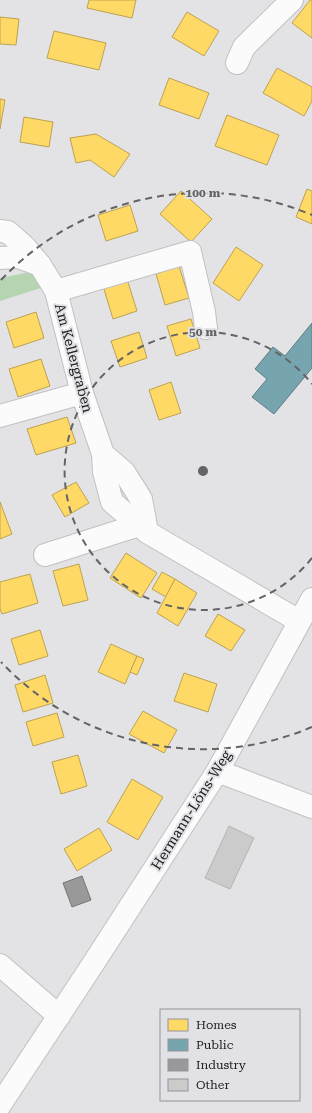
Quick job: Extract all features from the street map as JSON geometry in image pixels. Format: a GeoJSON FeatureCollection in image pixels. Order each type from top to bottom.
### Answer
{"type":"FeatureCollection","features":[{"type":"Feature","properties":{"kind":"street"},"geometry":{"type":"LineString","coordinates":[[237,63],[244,47],[292,0]]}},
{"type":"Feature","properties":{"kind":"street","name":"Am Kellergraben"},"geometry":{"type":"LineString","coordinates":[[0,231],[8,232],[25,247],[40,265],[56,292],[82,393],[103,454],[124,472],[141,498],[143,529]]}},
{"type":"Feature","properties":{"kind":"street"},"geometry":{"type":"LineString","coordinates":[[56,292],[190,252],[204,312],[206,328]]}},
{"type":"Feature","properties":{"kind":"street"},"geometry":{"type":"LineString","coordinates":[[0,258],[18,257],[40,265]]}},
{"type":"Feature","properties":{"kind":"street"},"geometry":{"type":"LineString","coordinates":[[0,416],[82,393]]}},
{"type":"Feature","properties":{"kind":"street"},"geometry":{"type":"LineString","coordinates":[[45,555],[143,529],[299,621]]}},
{"type":"Feature","properties":{"kind":"street","name":"Hermann-Löns-Weg"},"geometry":{"type":"LineString","coordinates":[[0,1105],[217,772],[312,598]]}},
{"type":"Feature","properties":{"kind":"street"},"geometry":{"type":"LineString","coordinates":[[217,772],[228,774],[312,807]]}},
{"type":"Feature","properties":{"kind":"street"},"geometry":{"type":"LineString","coordinates":[[0,965],[59,1016]]}},
{"type":"Feature","properties":{"kind":"green space"},"geometry":{"type":"Polygon","coordinates":[[[35,271],[44,287],[0,301],[0,278],[35,271]]]}},
{"type":"Feature","properties":{"kind":"building: Homes"},"geometry":{"type":"Polygon","coordinates":[[[89,0],[136,0],[132,18],[87,8],[89,0]]]}},
{"type":"Feature","properties":{"kind":"building: Homes"},"geometry":{"type":"Polygon","coordinates":[[[310,0],[312,0],[312,38],[292,23],[310,0]]]}},
{"type":"Feature","properties":{"kind":"building: Homes"},"geometry":{"type":"Polygon","coordinates":[[[187,12],[219,31],[204,56],[172,37],[187,12]]]}},
{"type":"Feature","properties":{"kind":"building: Homes"},"geometry":{"type":"Polygon","coordinates":[[[0,17],[19,19],[16,45],[0,44],[0,17]]]}},
{"type":"Feature","properties":{"kind":"building: Homes"},"geometry":{"type":"Polygon","coordinates":[[[54,31],[106,43],[99,70],[47,58],[54,31]]]}},
{"type":"Feature","properties":{"kind":"building: Homes"},"geometry":{"type":"Polygon","coordinates":[[[277,68],[312,87],[312,101],[304,116],[263,93],[277,68]]]}},
{"type":"Feature","properties":{"kind":"building: Homes"},"geometry":{"type":"Polygon","coordinates":[[[169,78],[209,93],[199,119],[159,105],[169,78]]]}},
{"type":"Feature","properties":{"kind":"building: Homes"},"geometry":{"type":"Polygon","coordinates":[[[0,99],[5,100],[0,129],[0,99]]]}},
{"type":"Feature","properties":{"kind":"building: Homes"},"geometry":{"type":"Polygon","coordinates":[[[227,115],[279,135],[267,165],[215,146],[227,115]]]}},
{"type":"Feature","properties":{"kind":"building: Homes"},"geometry":{"type":"Polygon","coordinates":[[[24,117],[53,122],[49,147],[20,142],[24,117]]]}},
{"type":"Feature","properties":{"kind":"building: Homes"},"geometry":{"type":"Polygon","coordinates":[[[96,134],[130,154],[114,177],[90,160],[76,163],[70,138],[96,134]]]}},
{"type":"Feature","properties":{"kind":"building: Homes"},"geometry":{"type":"Polygon","coordinates":[[[307,189],[312,191],[312,224],[296,217],[307,189]]]}},
{"type":"Feature","properties":{"kind":"building: Homes"},"geometry":{"type":"Polygon","coordinates":[[[181,191],[212,219],[191,242],[160,214],[181,191]]]}},
{"type":"Feature","properties":{"kind":"building: Homes"},"geometry":{"type":"Polygon","coordinates":[[[130,205],[138,231],[106,241],[98,215],[130,205]]]}},
{"type":"Feature","properties":{"kind":"building: Homes"},"geometry":{"type":"Polygon","coordinates":[[[236,247],[263,265],[239,301],[213,283],[236,247]]]}},
{"type":"Feature","properties":{"kind":"building: Homes"},"geometry":{"type":"Polygon","coordinates":[[[179,266],[189,298],[165,305],[156,274],[179,266]]]}},
{"type":"Feature","properties":{"kind":"building: Homes"},"geometry":{"type":"Polygon","coordinates":[[[127,279],[137,311],[113,319],[103,286],[127,279]]]}},
{"type":"Feature","properties":{"kind":"building: Homes"},"geometry":{"type":"Polygon","coordinates":[[[36,312],[44,338],[14,348],[6,322],[36,312]]]}},
{"type":"Feature","properties":{"kind":"building: Homes"},"geometry":{"type":"Polygon","coordinates":[[[191,319],[200,348],[176,356],[167,326],[191,319]]]}},
{"type":"Feature","properties":{"kind":"building: Homes"},"geometry":{"type":"Polygon","coordinates":[[[139,332],[147,358],[120,367],[111,341],[139,332]]]}},
{"type":"Feature","properties":{"kind":"building: Homes"},"geometry":{"type":"Polygon","coordinates":[[[41,359],[50,386],[18,397],[9,369],[41,359]]]}},
{"type":"Feature","properties":{"kind":"building: Homes"},"geometry":{"type":"Polygon","coordinates":[[[171,382],[181,413],[159,420],[149,390],[171,382]]]}},
{"type":"Feature","properties":{"kind":"building: Homes"},"geometry":{"type":"Polygon","coordinates":[[[67,417],[76,443],[36,455],[27,429],[67,417]]]}},
{"type":"Feature","properties":{"kind":"building: Homes"},"geometry":{"type":"Polygon","coordinates":[[[76,482],[89,503],[65,517],[52,495],[76,482]]]}},
{"type":"Feature","properties":{"kind":"building: Homes"},"geometry":{"type":"Polygon","coordinates":[[[0,502],[12,534],[0,539],[0,502]]]}},
{"type":"Feature","properties":{"kind":"building: Homes"},"geometry":{"type":"Polygon","coordinates":[[[126,553],[157,573],[141,598],[110,578],[126,553]]]}},
{"type":"Feature","properties":{"kind":"building: Homes"},"geometry":{"type":"Polygon","coordinates":[[[79,564],[88,600],[63,606],[53,571],[79,564]]]}},
{"type":"Feature","properties":{"kind":"building: Homes"},"geometry":{"type":"Polygon","coordinates":[[[162,572],[175,579],[166,597],[152,589],[162,572]]]}},
{"type":"Feature","properties":{"kind":"building: Homes"},"geometry":{"type":"Polygon","coordinates":[[[30,574],[38,603],[2,614],[0,609],[0,582],[30,574]]]}},
{"type":"Feature","properties":{"kind":"building: Homes"},"geometry":{"type":"Polygon","coordinates":[[[175,579],[197,593],[178,626],[157,613],[175,579]]]}},
{"type":"Feature","properties":{"kind":"building: Homes"},"geometry":{"type":"Polygon","coordinates":[[[218,614],[245,630],[231,651],[205,636],[218,614]]]}},
{"type":"Feature","properties":{"kind":"building: Homes"},"geometry":{"type":"Polygon","coordinates":[[[40,630],[48,656],[19,665],[11,639],[40,630]]]}},
{"type":"Feature","properties":{"kind":"building: Homes"},"geometry":{"type":"Polygon","coordinates":[[[111,644],[137,656],[125,684],[98,672],[111,644]]]}},
{"type":"Feature","properties":{"kind":"building: Homes"},"geometry":{"type":"Polygon","coordinates":[[[137,656],[144,659],[137,675],[130,672],[137,656]]]}},
{"type":"Feature","properties":{"kind":"building: Homes"},"geometry":{"type":"Polygon","coordinates":[[[184,673],[217,684],[208,712],[174,701],[184,673]]]}},
{"type":"Feature","properties":{"kind":"building: Homes"},"geometry":{"type":"Polygon","coordinates":[[[45,675],[53,703],[23,712],[15,685],[45,675]]]}},
{"type":"Feature","properties":{"kind":"building: Homes"},"geometry":{"type":"Polygon","coordinates":[[[143,711],[177,730],[164,753],[129,734],[143,711]]]}},
{"type":"Feature","properties":{"kind":"building: Homes"},"geometry":{"type":"Polygon","coordinates":[[[57,713],[64,737],[33,746],[26,722],[57,713]]]}},
{"type":"Feature","properties":{"kind":"building: Homes"},"geometry":{"type":"Polygon","coordinates":[[[78,755],[87,786],[61,794],[52,762],[78,755]]]}},
{"type":"Feature","properties":{"kind":"building: Homes"},"geometry":{"type":"Polygon","coordinates":[[[132,779],[163,797],[138,840],[107,822],[132,779]]]}},
{"type":"Feature","properties":{"kind":"building: Homes"},"geometry":{"type":"Polygon","coordinates":[[[99,828],[112,850],[77,871],[64,849],[99,828]]]}},
{"type":"Feature","properties":{"kind":"building: Public"},"geometry":{"type":"Polygon","coordinates":[[[312,323],[312,368],[274,414],[252,397],[267,379],[255,369],[273,347],[285,356],[312,323]]]}},
{"type":"Feature","properties":{"kind":"building: Industry"},"geometry":{"type":"Polygon","coordinates":[[[82,876],[91,900],[72,907],[63,883],[82,876]]]}},
{"type":"Feature","properties":{"kind":"building: Other"},"geometry":{"type":"Polygon","coordinates":[[[229,826],[254,838],[230,889],[205,878],[229,826]]]}}]}
